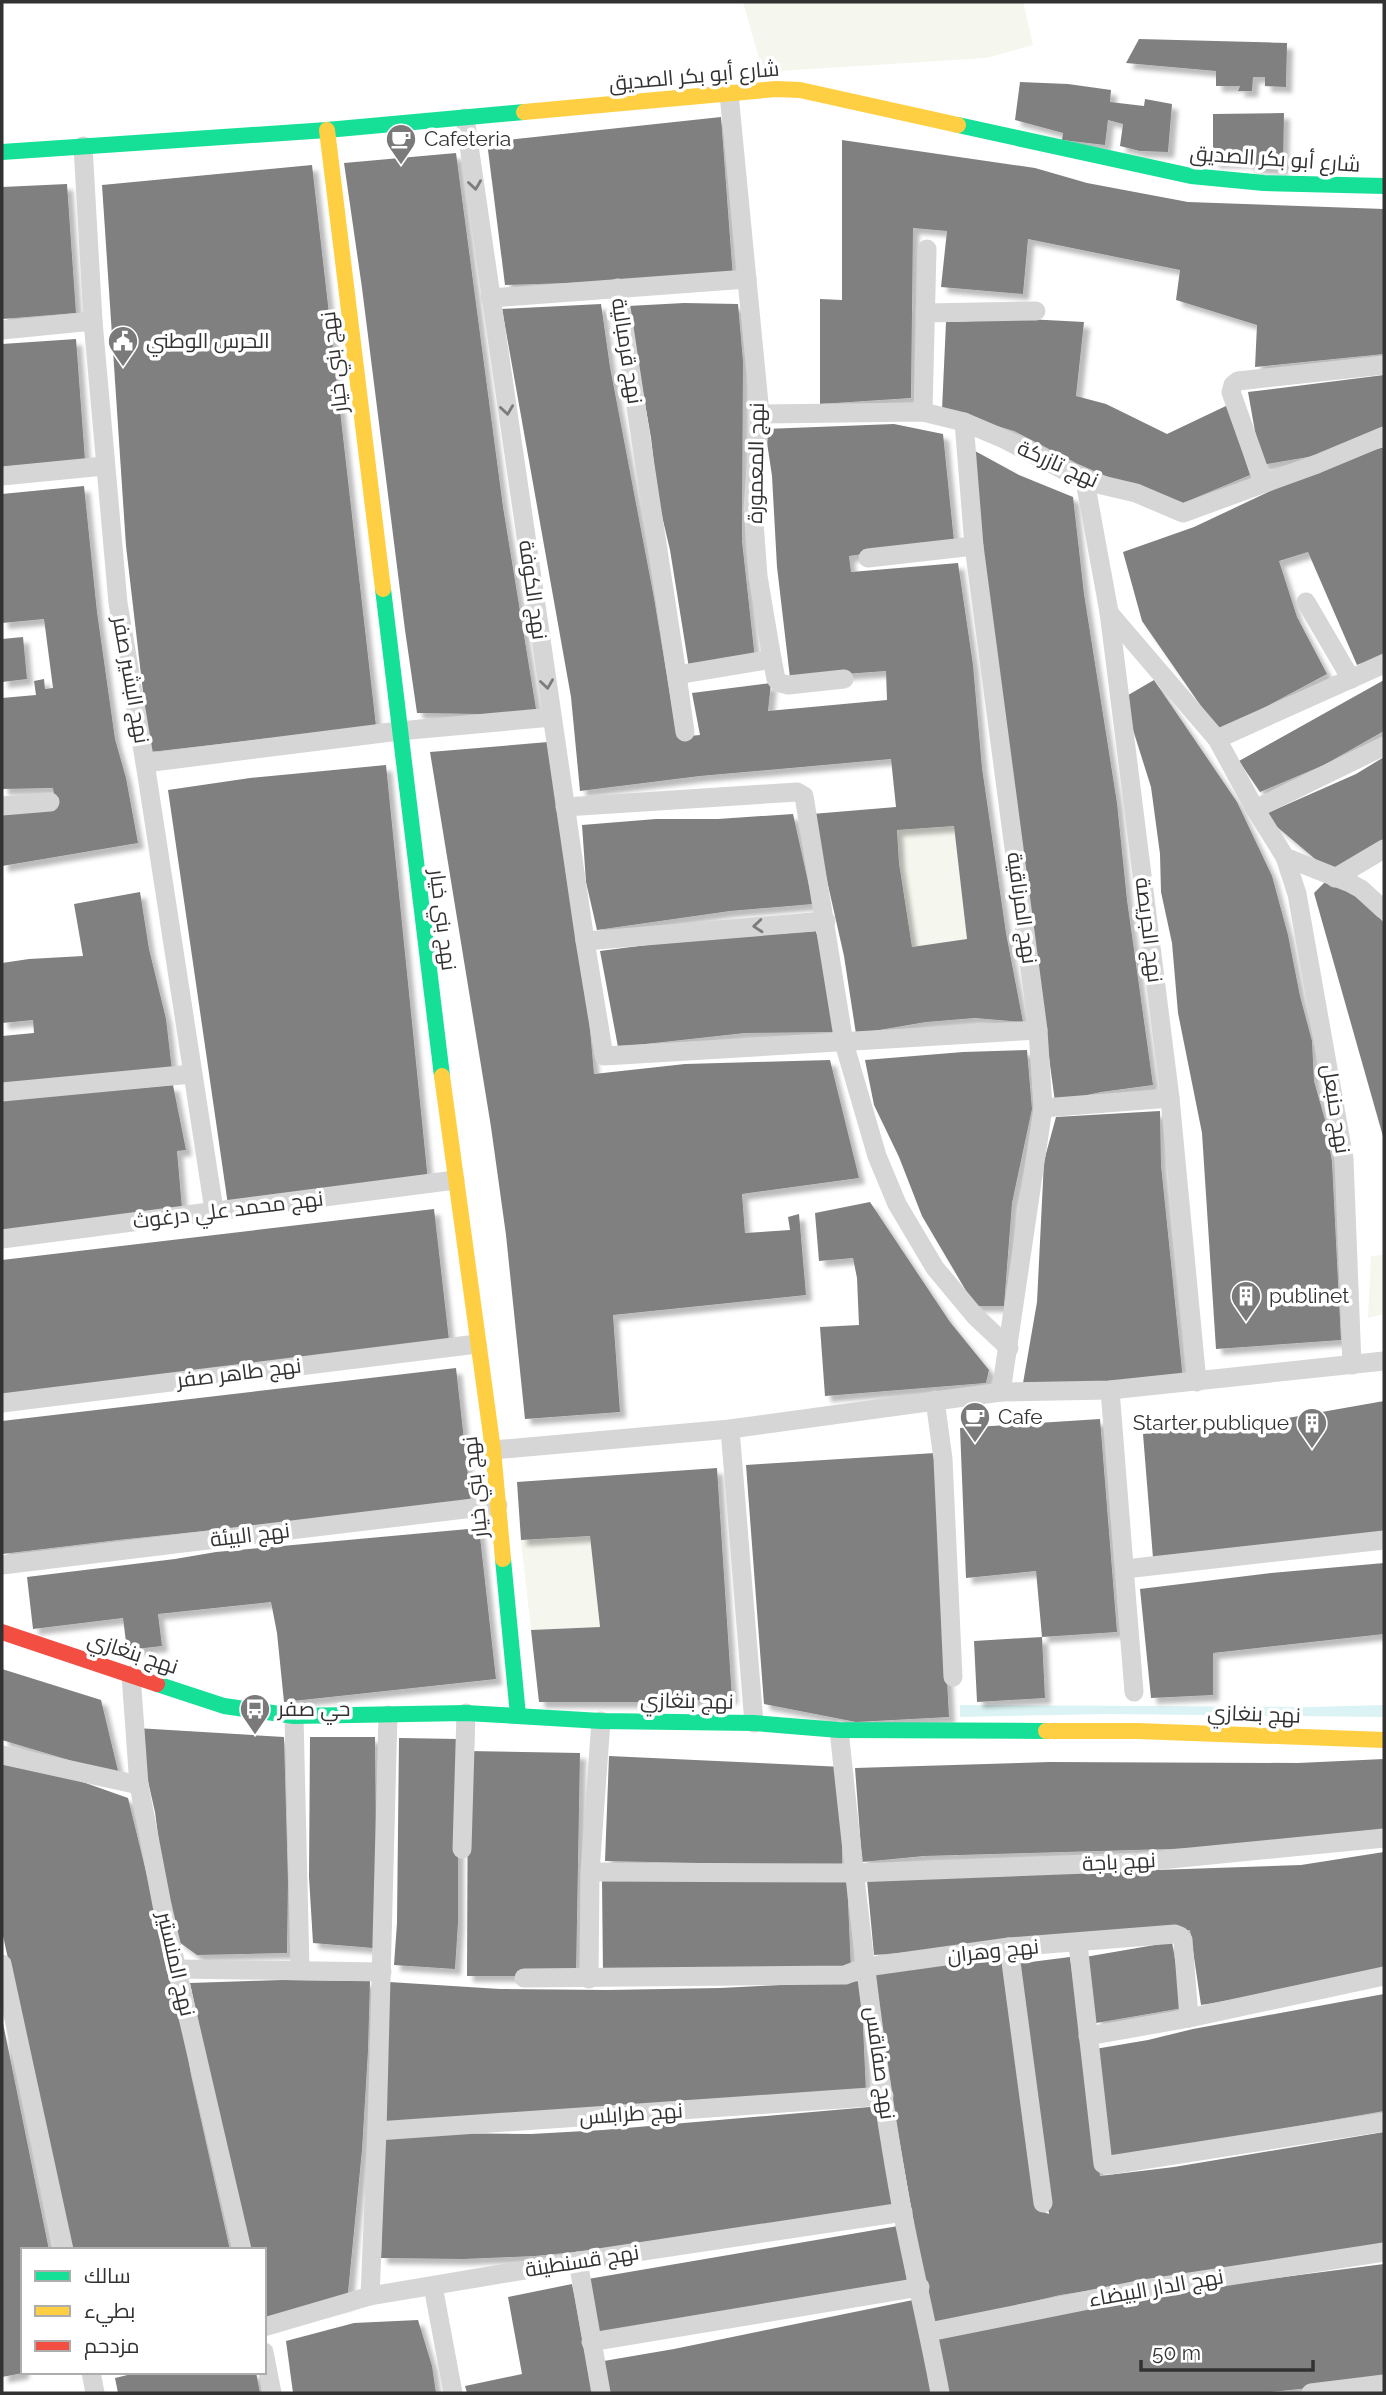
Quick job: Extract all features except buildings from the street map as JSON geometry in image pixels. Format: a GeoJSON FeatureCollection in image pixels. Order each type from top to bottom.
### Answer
{"type":"FeatureCollection","features":[{"type":"Feature","properties":{"kind":"street","name":"شارع أبو بكر الصديق"},"geometry":{"type":"LineString","coordinates":[[2,152],[327,130],[776,89],[800,90],[1211,179],[1384,186]]}},
{"type":"Feature","properties":{"kind":"street","name":"نهج المعمورة"},"geometry":{"type":"LineString","coordinates":[[729,94],[760,414],[753,509],[758,576],[772,659],[776,679],[780,683],[789,685],[844,678]]}},
{"type":"Feature","properties":{"kind":"street","name":"نهج الكوفة"},"geometry":{"type":"LineString","coordinates":[[465,118],[601,1051],[608,1058],[844,1043]]}},
{"type":"Feature","properties":{"kind":"street","name":"نهج بني خيار"},"geometry":{"type":"LineString","coordinates":[[327,130],[398,731],[455,1180],[493,1450],[518,1715]]}},
{"type":"Feature","properties":{"kind":"street","name":"نهج البشير صفر"},"geometry":{"type":"LineString","coordinates":[[83,146],[104,466],[118,603],[214,1210]]}},
{"type":"Feature","properties":{"kind":"street"},"geometry":{"type":"LineString","coordinates":[[923,412],[927,249]]}},
{"type":"Feature","properties":{"kind":"street"},"geometry":{"type":"LineString","coordinates":[[491,298],[747,279]]}},
{"type":"Feature","properties":{"kind":"street","name":"نهج قرمبالية"},"geometry":{"type":"LineString","coordinates":[[618,288],[677,675],[684,732],[618,288]]}},
{"type":"Feature","properties":{"kind":"street"},"geometry":{"type":"LineString","coordinates":[[925,313],[1036,311]]}},
{"type":"Feature","properties":{"kind":"street"},"geometry":{"type":"LineString","coordinates":[[2,330],[93,321]]}},
{"type":"Feature","properties":{"kind":"street"},"geometry":{"type":"LineString","coordinates":[[1263,482],[1231,392],[1233,385],[1238,381],[1384,365]]}},
{"type":"Feature","properties":{"kind":"street","name":"نهج تازركة"},"geometry":{"type":"LineString","coordinates":[[760,414],[923,412],[964,422],[1004,439],[1085,481],[1136,493],[1183,513],[1317,464],[1384,436]]}},
{"type":"Feature","properties":{"kind":"street","name":"نهج المرناقية"},"geometry":{"type":"LineString","coordinates":[[964,422],[974,546],[1038,1030],[1043,1108],[1001,1392]]}},
{"type":"Feature","properties":{"kind":"street"},"geometry":{"type":"LineString","coordinates":[[2,476],[104,466]]}},
{"type":"Feature","properties":{"kind":"street","name":"نهج الجريصة"},"geometry":{"type":"LineString","coordinates":[[1085,481],[1109,612],[1170,1098],[1197,1382]]}},
{"type":"Feature","properties":{"kind":"street"},"geometry":{"type":"LineString","coordinates":[[868,558],[974,546]]}},
{"type":"Feature","properties":{"kind":"street"},"geometry":{"type":"LineString","coordinates":[[1306,602],[1351,679]]}},
{"type":"Feature","properties":{"kind":"street","name":"نهج حنبعل"},"geometry":{"type":"LineString","coordinates":[[1109,612],[1217,739],[1285,857],[1297,894],[1344,1159],[1352,1365]]}},
{"type":"Feature","properties":{"kind":"street"},"geometry":{"type":"LineString","coordinates":[[677,675],[772,659]]}},
{"type":"Feature","properties":{"kind":"street"},"geometry":{"type":"LineString","coordinates":[[1217,739],[1384,664]]}},
{"type":"Feature","properties":{"kind":"street"},"geometry":{"type":"LineString","coordinates":[[145,763],[398,731],[552,717]]}},
{"type":"Feature","properties":{"kind":"street"},"geometry":{"type":"LineString","coordinates":[[1255,809],[1384,746]]}},
{"type":"Feature","properties":{"kind":"street"},"geometry":{"type":"LineString","coordinates":[[565,807],[801,793],[804,796],[844,1043],[873,1143],[897,1204],[935,1268],[975,1316],[1009,1348]]}},
{"type":"Feature","properties":{"kind":"street"},"geometry":{"type":"LineString","coordinates":[[2,806],[50,802]]}},
{"type":"Feature","properties":{"kind":"street"},"geometry":{"type":"LineString","coordinates":[[1335,878],[1384,849]]}},
{"type":"Feature","properties":{"kind":"street"},"geometry":{"type":"LineString","coordinates":[[1285,857],[1362,890],[1384,910]]}},
{"type":"Feature","properties":{"kind":"street"},"geometry":{"type":"LineString","coordinates":[[585,941],[826,921]]}},
{"type":"Feature","properties":{"kind":"street"},"geometry":{"type":"LineString","coordinates":[[844,1043],[1038,1030]]}},
{"type":"Feature","properties":{"kind":"street"},"geometry":{"type":"LineString","coordinates":[[2,1092],[192,1074]]}},
{"type":"Feature","properties":{"kind":"street"},"geometry":{"type":"LineString","coordinates":[[1043,1108],[1170,1098]]}},
{"type":"Feature","properties":{"kind":"street","name":"نهج محمد علي درغوث"},"geometry":{"type":"LineString","coordinates":[[2,1239],[455,1180]]}},
{"type":"Feature","properties":{"kind":"street","name":"نهج طاهر صفر"},"geometry":{"type":"LineString","coordinates":[[2,1403],[477,1343]]}},
{"type":"Feature","properties":{"kind":"street"},"geometry":{"type":"LineString","coordinates":[[493,1450],[730,1429],[1001,1392],[1110,1390],[1384,1361]]}},
{"type":"Feature","properties":{"kind":"street"},"geometry":{"type":"LineString","coordinates":[[1110,1390],[1134,1692]]}},
{"type":"Feature","properties":{"kind":"street"},"geometry":{"type":"LineString","coordinates":[[935,1400],[943,1459],[953,1677]]}},
{"type":"Feature","properties":{"kind":"street"},"geometry":{"type":"LineString","coordinates":[[730,1429],[754,1723]]}},
{"type":"Feature","properties":{"kind":"street","name":"نهج البيئة"},"geometry":{"type":"LineString","coordinates":[[2,1565],[498,1505]]}},
{"type":"Feature","properties":{"kind":"street"},"geometry":{"type":"LineString","coordinates":[[1125,1569],[1384,1540]]}},
{"type":"Feature","properties":{"kind":"street","name":"نهج بنغازي"},"geometry":{"type":"LineString","coordinates":[[2,1632],[224,1706],[294,1716],[466,1713],[601,1721],[754,1723],[839,1730],[1137,1731],[1384,1740]]}},
{"type":"Feature","properties":{"kind":"street","name":"نهج المنستير"},"geometry":{"type":"LineString","coordinates":[[131,1675],[139,1785],[162,1905],[242,2248]]}},
{"type":"Feature","properties":{"kind":"street"},"geometry":{"type":"LineString","coordinates":[[462,1849],[466,1713]]}},
{"type":"Feature","properties":{"kind":"street"},"geometry":{"type":"LineString","coordinates":[[370,2296],[388,1714]]}},
{"type":"Feature","properties":{"kind":"street"},"geometry":{"type":"LineString","coordinates":[[294,1716],[300,1969]]}},
{"type":"Feature","properties":{"kind":"street"},"geometry":{"type":"LineString","coordinates":[[589,1979],[590,1872],[601,1721]]}},
{"type":"Feature","properties":{"kind":"street","name":"نهج صفاقس"},"geometry":{"type":"LineString","coordinates":[[839,1730],[854,1873],[884,2096],[903,2212],[940,2393]]}},
{"type":"Feature","properties":{"kind":"street"},"geometry":{"type":"LineString","coordinates":[[2,1755],[139,1785]]}},
{"type":"Feature","properties":{"kind":"street","name":"نهج باجة"},"geometry":{"type":"LineString","coordinates":[[590,1872],[854,1873],[1140,1862],[1384,1838]]}},
{"type":"Feature","properties":{"kind":"street","name":"نهج وهران"},"geometry":{"type":"LineString","coordinates":[[524,1978],[845,1975],[866,1967],[1009,1947],[1180,1936],[1183,1940],[1189,2018]]}},
{"type":"Feature","properties":{"kind":"street"},"geometry":{"type":"LineString","coordinates":[[1077,1944],[1104,2164],[1384,2122]]}},
{"type":"Feature","properties":{"kind":"street"},"geometry":{"type":"LineString","coordinates":[[1009,1947],[1043,2203]]}},
{"type":"Feature","properties":{"kind":"street"},"geometry":{"type":"LineString","coordinates":[[2,1964],[64,2248]]}},
{"type":"Feature","properties":{"kind":"street"},"geometry":{"type":"LineString","coordinates":[[178,1969],[382,1972]]}},
{"type":"Feature","properties":{"kind":"street"},"geometry":{"type":"LineString","coordinates":[[1088,2036],[1189,2018],[1384,1976]]}},
{"type":"Feature","properties":{"kind":"street","name":"نهج طرابلس"},"geometry":{"type":"LineString","coordinates":[[377,2131],[884,2096]]}},
{"type":"Feature","properties":{"kind":"street","name":"نهج قسنطينة"},"geometry":{"type":"LineString","coordinates":[[266,2327],[370,2296],[578,2261],[903,2212]]}},
{"type":"Feature","properties":{"kind":"street","name":"نهج الدار البيضاء"},"geometry":{"type":"LineString","coordinates":[[929,2332],[1138,2290],[1384,2252]]}},
{"type":"Feature","properties":{"kind":"street"},"geometry":{"type":"LineString","coordinates":[[578,2261],[601,2393]]}},
{"type":"Feature","properties":{"kind":"street"},"geometry":{"type":"LineString","coordinates":[[433,2286],[453,2393]]}},
{"type":"Feature","properties":{"kind":"street"},"geometry":{"type":"LineString","coordinates":[[591,2342],[919,2287]]}},
{"type":"Feature","properties":{"kind":"street"},"geometry":{"type":"LineString","coordinates":[[266,2362],[272,2393]]}},
{"type":"Feature","properties":{"kind":"street"},"geometry":{"type":"LineString","coordinates":[[91,2374],[95,2393]]}},
{"type":"Feature","properties":{"kind":"street"},"geometry":{"type":"LineString","coordinates":[[1311,2393],[1384,2384]]}},
{"type":"Feature","properties":{"kind":"shaded area"},"geometry":{"type":"Polygon","coordinates":[[[743,2],[1023,2],[1033,45],[986,58],[763,72],[743,2]]]}},
{"type":"Feature","properties":{"kind":"shaded area"},"geometry":{"type":"Polygon","coordinates":[[[954,826],[967,939],[912,947],[899,863],[897,830],[954,826]]]}},
{"type":"Feature","properties":{"kind":"shaded area"},"geometry":{"type":"Polygon","coordinates":[[[1384,1255],[1384,1314],[1368,1318],[1371,1256],[1384,1255]]]}},
{"type":"Feature","properties":{"kind":"shaded area"},"geometry":{"type":"Polygon","coordinates":[[[590,1536],[600,1627],[531,1630],[521,1540],[590,1536]]]}},
{"type":"Feature","properties":{"kind":"water"},"geometry":{"type":"Polygon","coordinates":[[[960,1705],[1384,1705],[1384,1717],[1107,1714],[960,1717],[960,1705]]]}},
{"type":"Feature","properties":{"kind":"traffic: fast"},"geometry":{"type":"LineString","coordinates":[[2,152],[327,130],[524,112]]}},
{"type":"Feature","properties":{"kind":"traffic: fast"},"geometry":{"type":"LineString","coordinates":[[958,125],[1191,176],[1264,183],[1384,186]]}},
{"type":"Feature","properties":{"kind":"traffic: fast"},"geometry":{"type":"LineString","coordinates":[[383,589],[442,1076]]}},
{"type":"Feature","properties":{"kind":"traffic: fast"},"geometry":{"type":"LineString","coordinates":[[503,1559],[518,1715]]}},
{"type":"Feature","properties":{"kind":"traffic: fast"},"geometry":{"type":"LineString","coordinates":[[157,1684],[224,1706],[294,1716],[466,1713],[601,1721],[754,1723],[839,1730],[1046,1731]]}},
{"type":"Feature","properties":{"kind":"traffic: slow"},"geometry":{"type":"LineString","coordinates":[[524,112],[776,89],[800,90],[958,125]]}},
{"type":"Feature","properties":{"kind":"traffic: slow"},"geometry":{"type":"LineString","coordinates":[[327,130],[383,589]]}},
{"type":"Feature","properties":{"kind":"traffic: slow"},"geometry":{"type":"LineString","coordinates":[[442,1076],[493,1450],[503,1559]]}},
{"type":"Feature","properties":{"kind":"traffic: slow"},"geometry":{"type":"LineString","coordinates":[[1046,1731],[1137,1731],[1384,1740]]}},
{"type":"Feature","properties":{"kind":"traffic: jam"},"geometry":{"type":"LineString","coordinates":[[2,1632],[157,1684]]}},
{"type":"Feature","properties":{"kind":"place","name":"Cafeteria"},"geometry":{"type":"Point","coordinates":[401,166]}},
{"type":"Feature","properties":{"kind":"place","name":"الحرس الوطني"},"geometry":{"type":"Point","coordinates":[123,368]}},
{"type":"Feature","properties":{"kind":"place","name":"publinet"},"geometry":{"type":"Point","coordinates":[1246,1323]}},
{"type":"Feature","properties":{"kind":"place","name":"Cafe"},"geometry":{"type":"Point","coordinates":[975,1444]}},
{"type":"Feature","properties":{"kind":"place","name":"Starter publique"},"geometry":{"type":"Point","coordinates":[1312,1450]}},
{"type":"Feature","properties":{"kind":"place","name":"حي صفر"},"geometry":{"type":"Point","coordinates":[255,1736]}}]}
